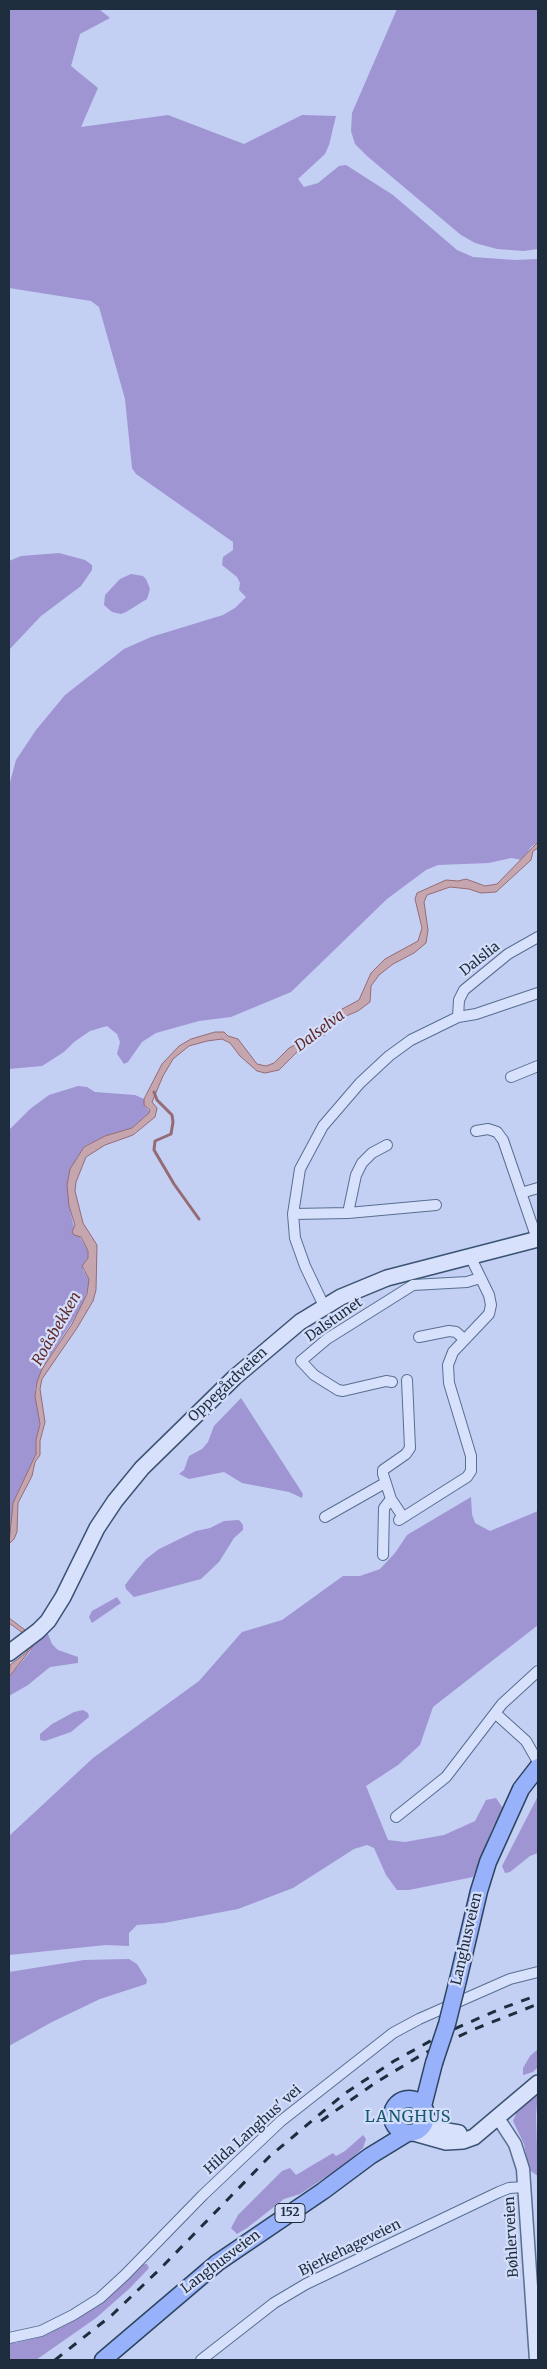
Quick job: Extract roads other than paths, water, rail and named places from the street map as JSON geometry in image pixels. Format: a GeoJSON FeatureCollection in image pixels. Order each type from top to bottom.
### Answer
{"type":"FeatureCollection","features":[{"type":"Feature","properties":{"kind":"main road","name":"Oppegårdveien"},"geometry":{"type":"LineString","coordinates":[[9,1653],[38,1631],[63,1597],[97,1528],[115,1501],[142,1468],[235,1377],[300,1322],[324,1306],[387,1278],[538,1239]]}},
{"type":"Feature","properties":{"kind":"main road","name":"Langhusveien"},"geometry":{"type":"LineString","coordinates":[[103,2360],[216,2263],[323,2191],[370,2156],[422,2128],[430,2072],[447,2024],[484,1875],[494,1847],[513,1810],[521,1789],[538,1766]]}},
{"type":"Feature","properties":{"kind":"main road","name":"Langhusveien"},"geometry":{"type":"LineString","coordinates":[[513,1810],[538,1780]]}},
{"type":"Feature","properties":{"kind":"main road","name":"Langhusveien"},"geometry":{"type":"LineString","coordinates":[[370,2156],[393,2124],[393,2108],[407,2099],[430,2072]]}},
{"type":"Feature","properties":{"kind":"main road"},"geometry":{"type":"LineString","coordinates":[[393,2124],[398,2130],[455,2142],[474,2137],[538,2083]]}},
{"type":"Feature","properties":{"kind":"main road"},"geometry":{"type":"LineString","coordinates":[[407,2099],[413,2099],[436,2127],[447,2132],[461,2133],[485,2128]]}},
{"type":"Feature","properties":{"kind":"street","name":"Dalslia"},"geometry":{"type":"LineString","coordinates":[[458,1017],[459,1000],[464,990],[508,954],[538,937]]}},
{"type":"Feature","properties":{"kind":"street"},"geometry":{"type":"LineString","coordinates":[[324,1306],[305,1266],[295,1238],[293,1214],[300,1169],[323,1126],[360,1082],[411,1040],[458,1017],[476,1014],[538,993]]}},
{"type":"Feature","properties":{"kind":"street"},"geometry":{"type":"LineString","coordinates":[[511,1077],[538,1066]]}},
{"type":"Feature","properties":{"kind":"street"},"geometry":{"type":"LineString","coordinates":[[476,1131],[488,1129],[497,1132],[504,1140],[538,1239]]}},
{"type":"Feature","properties":{"kind":"street"},"geometry":{"type":"LineString","coordinates":[[348,1213],[356,1176],[362,1163],[372,1153],[387,1145]]}},
{"type":"Feature","properties":{"kind":"street"},"geometry":{"type":"LineString","coordinates":[[521,1193],[538,1188]]}},
{"type":"Feature","properties":{"kind":"street"},"geometry":{"type":"LineString","coordinates":[[293,1214],[348,1213],[436,1205]]}},
{"type":"Feature","properties":{"kind":"street"},"geometry":{"type":"LineString","coordinates":[[407,1380],[410,1448],[406,1454],[384,1470],[385,1483],[401,1518],[466,1477],[471,1471],[471,1456],[448,1374],[448,1365],[453,1352],[489,1314],[491,1305],[489,1295],[470,1256]]}},
{"type":"Feature","properties":{"kind":"street","name":"Dalstunet"},"geometry":{"type":"LineString","coordinates":[[392,1382],[386,1381],[343,1391],[338,1390],[314,1375],[301,1361],[327,1339],[413,1285],[467,1282],[480,1278]]}},
{"type":"Feature","properties":{"kind":"street"},"geometry":{"type":"LineString","coordinates":[[419,1337],[449,1331],[456,1332],[464,1339]]}},
{"type":"Feature","properties":{"kind":"street"},"geometry":{"type":"LineString","coordinates":[[325,1517],[376,1486],[385,1483]]}},
{"type":"Feature","properties":{"kind":"street"},"geometry":{"type":"LineString","coordinates":[[382,1555],[384,1508],[391,1499]]}},
{"type":"Feature","properties":{"kind":"street"},"geometry":{"type":"LineString","coordinates":[[396,1817],[422,1799],[446,1777],[495,1713],[512,1694],[538,1671]]}},
{"type":"Feature","properties":{"kind":"street"},"geometry":{"type":"LineString","coordinates":[[495,1713],[526,1741],[538,1762]]}},
{"type":"Feature","properties":{"kind":"street"},"geometry":{"type":"LineString","coordinates":[[526,1741],[538,1746]]}},
{"type":"Feature","properties":{"kind":"street","name":"Hilda Langhus' vei"},"geometry":{"type":"LineString","coordinates":[[9,2338],[41,2331],[73,2315],[100,2298],[203,2195],[281,2121],[393,2033],[419,2019],[510,1979],[538,1972]]}},
{"type":"Feature","properties":{"kind":"street","name":"Bøhlerveien"},"geometry":{"type":"LineString","coordinates":[[498,2118],[519,2152],[524,2187],[536,2360]]}},
{"type":"Feature","properties":{"kind":"street","name":"Bjerkehageveien"},"geometry":{"type":"LineString","coordinates":[[201,2360],[274,2303],[306,2284],[509,2188],[524,2187]]}},
{"type":"Feature","properties":{"kind":"water","name":"Dalselva"},"geometry":{"type":"Polygon","coordinates":[[[538,842],[538,848],[533,851],[531,860],[496,892],[481,893],[469,889],[450,887],[427,895],[424,902],[428,930],[426,943],[414,953],[393,964],[379,975],[371,986],[370,1002],[358,1011],[339,1019],[326,1034],[296,1053],[279,1070],[265,1073],[257,1071],[240,1056],[230,1043],[222,1039],[189,1046],[173,1059],[163,1076],[152,1102],[157,1108],[155,1117],[133,1135],[105,1145],[86,1157],[76,1182],[75,1191],[83,1223],[97,1245],[96,1290],[93,1301],[77,1328],[42,1379],[40,1389],[45,1422],[40,1441],[40,1455],[35,1462],[32,1476],[18,1503],[17,1532],[9,1544],[13,1503],[36,1454],[36,1440],[40,1424],[35,1396],[37,1382],[42,1369],[72,1324],[87,1294],[89,1279],[82,1266],[88,1258],[88,1251],[81,1237],[74,1235],[72,1232],[75,1225],[69,1206],[67,1185],[70,1169],[84,1147],[105,1136],[132,1128],[149,1113],[150,1110],[144,1105],[144,1099],[162,1064],[179,1046],[191,1039],[215,1032],[224,1032],[228,1036],[238,1039],[257,1064],[266,1066],[274,1063],[289,1048],[301,1042],[331,1015],[359,1000],[371,973],[385,959],[418,941],[422,928],[415,899],[417,893],[446,880],[458,881],[466,879],[485,886],[497,884],[538,842]]]}},
{"type":"Feature","properties":{"kind":"water"},"geometry":{"type":"Polygon","coordinates":[[[9,1618],[25,1630],[33,1646],[9,1677],[10,1665],[27,1652],[29,1645],[23,1633],[9,1623],[9,1618]]]}},
{"type":"Feature","properties":{"kind":"waterway"},"geometry":{"type":"LineString","coordinates":[[154,1092],[157,1100],[172,1115],[173,1122],[171,1134],[155,1141],[154,1150],[174,1184],[199,1219]]}},
{"type":"Feature","properties":{"kind":"railway"},"geometry":{"type":"LineString","coordinates":[[55,2360],[112,2315],[162,2267],[270,2156],[344,2094],[394,2061],[445,2033],[538,1995]]}},
{"type":"Feature","properties":{"kind":"railway"},"geometry":{"type":"LineString","coordinates":[[321,2121],[375,2083],[423,2054],[472,2030],[538,2004]]}},
{"type":"Feature","properties":{"kind":"district","name":"LANGHUS"},"geometry":{"type":"Point","coordinates":[408,2117]}},
{"type":"Feature","properties":{"kind":"water label","name":"Roåsbekken"},"geometry":{"type":"Point","coordinates":[57,1329]}}]}
